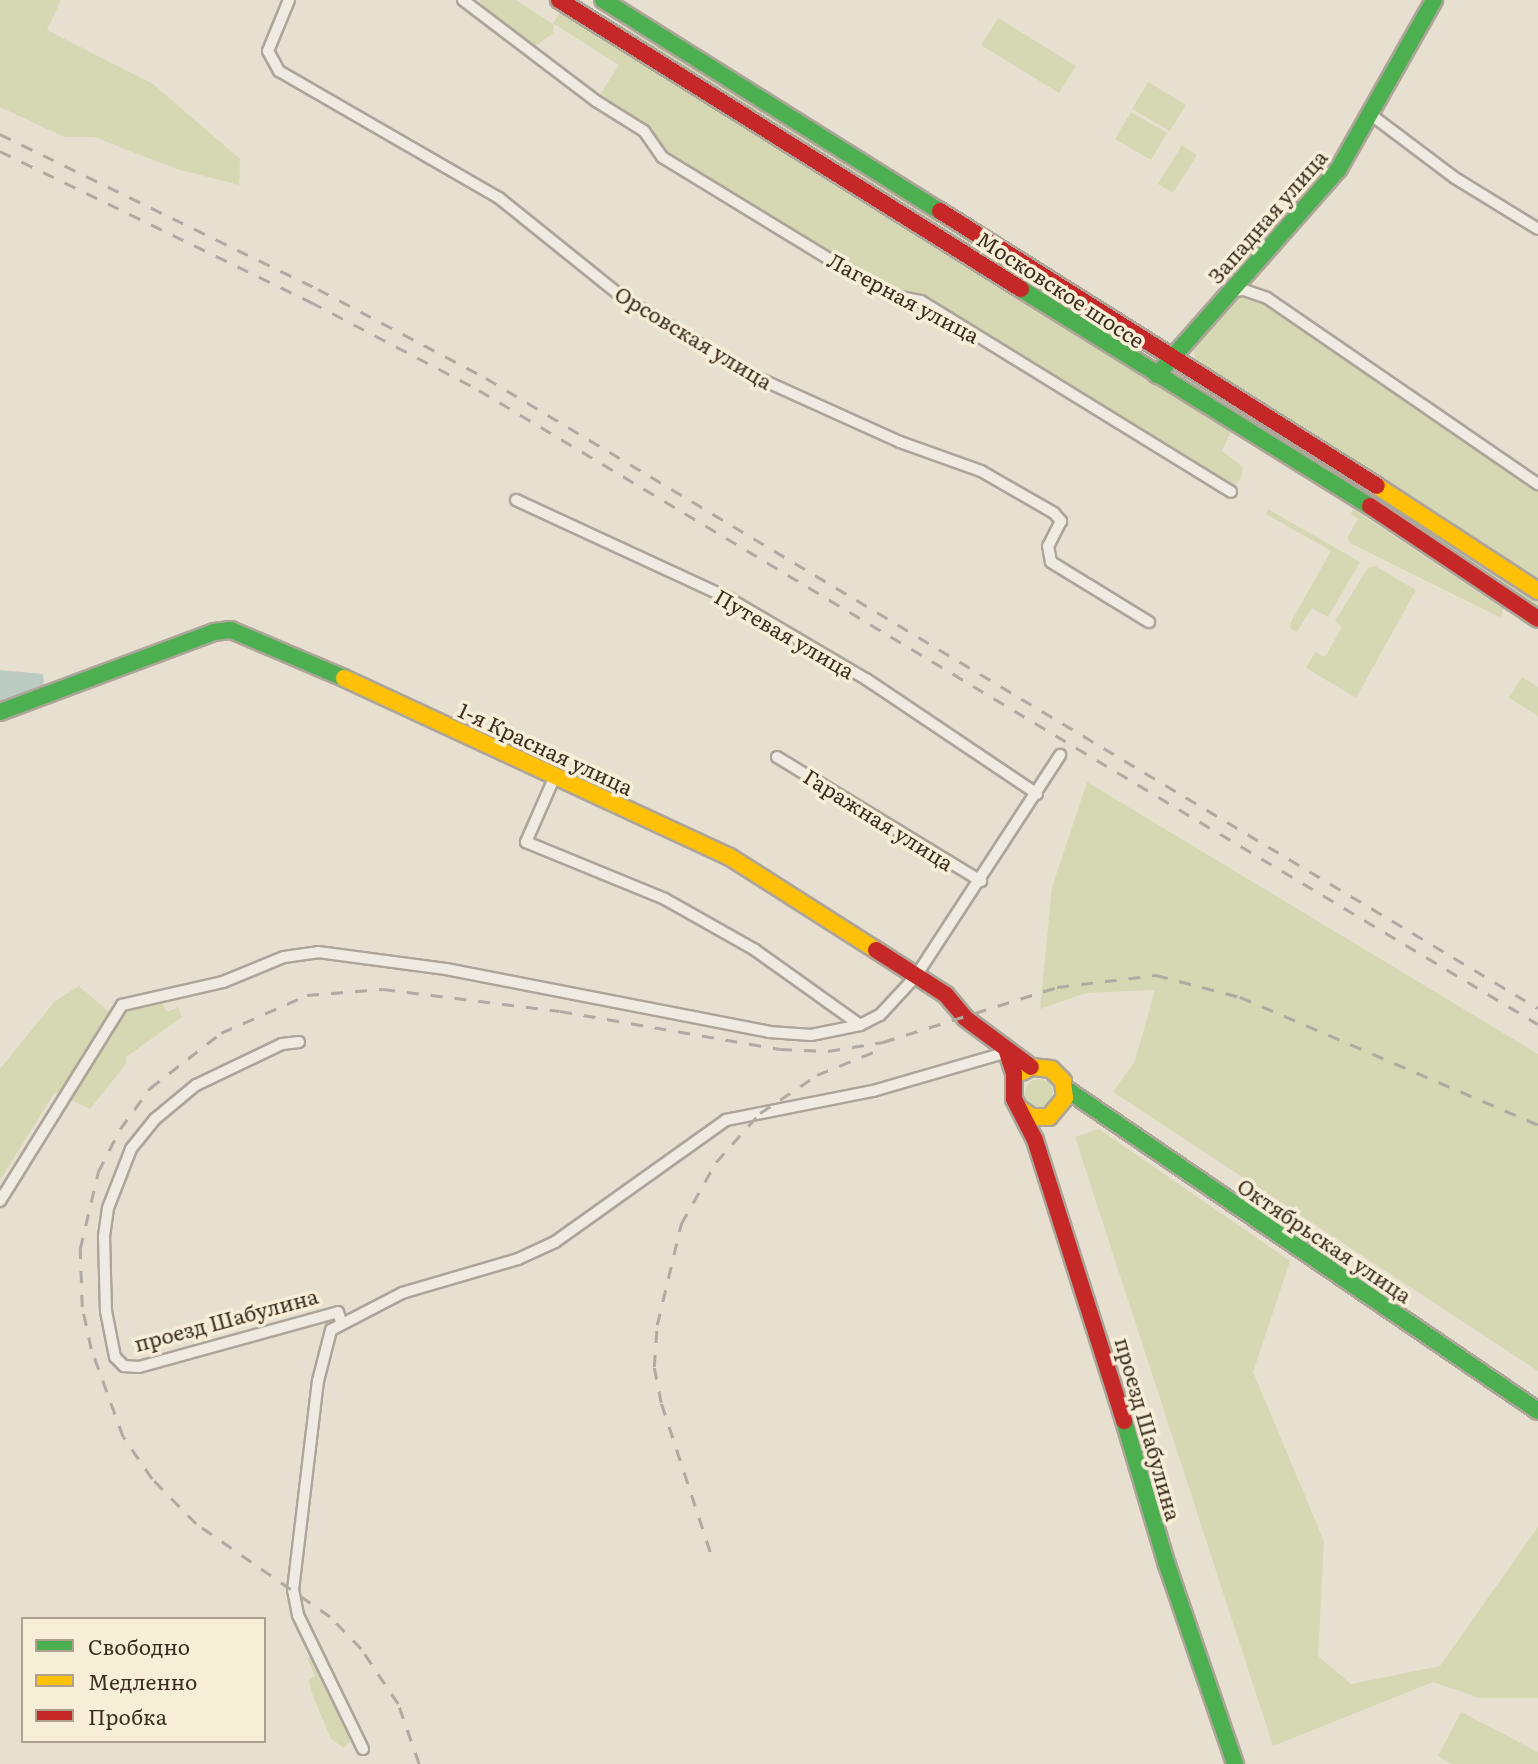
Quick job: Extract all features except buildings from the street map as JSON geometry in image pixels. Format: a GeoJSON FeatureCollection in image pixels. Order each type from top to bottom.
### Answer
{"type":"FeatureCollection","features":[{"type":"Feature","properties":{"kind":"street","name":"Орсовская улица"},"geometry":{"type":"LineString","coordinates":[[289,0],[268,51],[279,71],[499,198],[622,297],[744,372],[900,442],[981,471],[1054,513],[1061,520],[1048,546],[1051,562],[1149,622]]}},
{"type":"Feature","properties":{"kind":"street","name":"Лагерная улица"},"geometry":{"type":"LineString","coordinates":[[463,0],[653,143],[662,157],[870,284],[895,296],[921,301],[1231,492]]}},
{"type":"Feature","properties":{"kind":"street","name":"Московское шоссе"},"geometry":{"type":"LineString","coordinates":[[559,0],[1416,535],[1538,619]]}},
{"type":"Feature","properties":{"kind":"street","name":"Московское шоссе"},"geometry":{"type":"LineString","coordinates":[[603,0],[1173,356],[1538,591]]}},
{"type":"Feature","properties":{"kind":"street","name":"Западная улица"},"geometry":{"type":"LineString","coordinates":[[1157,375],[1338,170],[1434,0]]}},
{"type":"Feature","properties":{"kind":"street"},"geometry":{"type":"LineString","coordinates":[[1370,114],[1455,178],[1538,229]]}},
{"type":"Feature","properties":{"kind":"street"},"geometry":{"type":"LineString","coordinates":[[1229,292],[1244,290],[1267,298],[1538,484]]}},
{"type":"Feature","properties":{"kind":"street","name":"Путевая улица"},"geometry":{"type":"LineString","coordinates":[[516,500],[730,599],[866,679],[1037,794]]}},
{"type":"Feature","properties":{"kind":"street","name":"1-я Красная улица"},"geometry":{"type":"LineString","coordinates":[[0,712],[231,630],[251,635],[730,857],[946,995],[965,1018],[1007,1052],[1031,1067]]}},
{"type":"Feature","properties":{"kind":"street"},"geometry":{"type":"LineString","coordinates":[[0,1201],[122,1005],[223,982],[284,957],[318,952],[446,969],[769,1032],[811,1035],[860,1025],[880,1015],[916,976],[981,881],[1060,755]]}},
{"type":"Feature","properties":{"kind":"street","name":"Гаражная улица"},"geometry":{"type":"LineString","coordinates":[[777,757],[981,881]]}},
{"type":"Feature","properties":{"kind":"street"},"geometry":{"type":"LineString","coordinates":[[555,776],[526,842],[665,899],[755,950],[860,1025]]}},
{"type":"Feature","properties":{"kind":"street","name":"проезд Шабулина"},"geometry":{"type":"LineString","coordinates":[[299,1042],[282,1044],[196,1085],[155,1119],[131,1149],[108,1208],[104,1236],[106,1311],[115,1357],[124,1366],[139,1367],[338,1312],[341,1322]]}},
{"type":"Feature","properties":{"kind":"street"},"geometry":{"type":"LineString","coordinates":[[363,1749],[298,1615],[293,1590],[318,1381],[331,1330],[341,1322],[402,1293],[546,1247],[726,1120],[873,1091],[1007,1052]]}},
{"type":"Feature","properties":{"kind":"street","name":"проезд Шабулина"},"geometry":{"type":"LineString","coordinates":[[1007,1052],[1018,1107],[1035,1140],[1093,1314],[1167,1565],[1235,1764]]}},
{"type":"Feature","properties":{"kind":"street"},"geometry":{"type":"LineString","coordinates":[[1015,1083],[1031,1067],[1051,1069],[1064,1098],[1041,1118],[1032,1133],[1035,1140]]}},
{"type":"Feature","properties":{"kind":"street","name":"Октябрьская улица"},"geometry":{"type":"LineString","coordinates":[[1064,1098],[1088,1105],[1538,1411]]}},
{"type":"Feature","properties":{"kind":"street"},"geometry":{"type":"LineString","coordinates":[[1018,1107],[1041,1118]]}},
{"type":"Feature","properties":{"kind":"green space"},"geometry":{"type":"Polygon","coordinates":[[[0,0],[61,0],[47,30],[153,84],[240,159],[239,185],[177,169],[94,137],[64,137],[0,107],[0,0]]]}},
{"type":"Feature","properties":{"kind":"green space"},"geometry":{"type":"Polygon","coordinates":[[[479,0],[516,0],[553,24],[561,11],[1234,425],[1222,451],[1243,467],[1241,478],[1231,492],[921,301],[895,296],[662,157],[653,143],[596,101],[619,65],[554,24],[553,33],[533,48],[497,25],[479,0]]]}},
{"type":"Feature","properties":{"kind":"green space"},"geometry":{"type":"Polygon","coordinates":[[[578,0],[682,61],[1149,356],[1147,356],[578,0]]]}},
{"type":"Feature","properties":{"kind":"green space"},"geometry":{"type":"Polygon","coordinates":[[[998,18],[1076,66],[1059,93],[981,45],[998,18]]]}},
{"type":"Feature","properties":{"kind":"green space"},"geometry":{"type":"Polygon","coordinates":[[[1148,82],[1186,105],[1170,131],[1132,109],[1148,82]]]}},
{"type":"Feature","properties":{"kind":"green space"},"geometry":{"type":"Polygon","coordinates":[[[1131,112],[1167,133],[1151,160],[1115,139],[1131,112]]]}},
{"type":"Feature","properties":{"kind":"green space"},"geometry":{"type":"Polygon","coordinates":[[[1182,145],[1197,155],[1173,193],[1158,184],[1182,145]]]}},
{"type":"Feature","properties":{"kind":"green space"},"geometry":{"type":"Polygon","coordinates":[[[1240,294],[1265,302],[1345,354],[1538,491],[1538,584],[1342,451],[1196,360],[1192,345],[1229,299],[1240,294]]]}},
{"type":"Feature","properties":{"kind":"green space"},"geometry":{"type":"Polygon","coordinates":[[[1178,372],[1433,530],[1538,602],[1538,608],[1176,376],[1178,372]]]}},
{"type":"Feature","properties":{"kind":"green space"},"geometry":{"type":"Polygon","coordinates":[[[1268,509],[1360,562],[1328,617],[1312,608],[1297,632],[1290,628],[1291,622],[1331,551],[1266,514],[1268,509]]]}},
{"type":"Feature","properties":{"kind":"green space"},"geometry":{"type":"Polygon","coordinates":[[[1353,509],[1503,609],[1501,618],[1350,543],[1347,538],[1358,519],[1351,514],[1353,509]]]}},
{"type":"Feature","properties":{"kind":"green space"},"geometry":{"type":"Polygon","coordinates":[[[1375,566],[1416,590],[1356,698],[1306,668],[1315,652],[1325,657],[1342,627],[1335,621],[1368,568],[1375,566]]]}},
{"type":"Feature","properties":{"kind":"green space"},"geometry":{"type":"Polygon","coordinates":[[[1522,677],[1538,687],[1538,716],[1509,698],[1522,677]]]}},
{"type":"Feature","properties":{"kind":"green space"},"geometry":{"type":"Polygon","coordinates":[[[1087,782],[1538,1054],[1538,1371],[1113,1092],[1135,1061],[1155,990],[1086,993],[1040,1009],[1052,887],[1087,782]]]}},
{"type":"Feature","properties":{"kind":"green space"},"geometry":{"type":"Polygon","coordinates":[[[79,986],[115,1017],[134,1004],[160,998],[167,1012],[178,1007],[182,1017],[126,1057],[126,1064],[90,1109],[55,1092],[0,1180],[0,1069],[55,1001],[79,986]]]}},
{"type":"Feature","properties":{"kind":"green space"},"geometry":{"type":"Polygon","coordinates":[[[1039,1079],[1049,1083],[1053,1093],[1049,1103],[1039,1107],[1029,1103],[1025,1093],[1029,1083],[1039,1079]]]}},
{"type":"Feature","properties":{"kind":"green space"},"geometry":{"type":"Polygon","coordinates":[[[1099,1129],[1290,1261],[1253,1372],[1324,1541],[1318,1656],[1351,1684],[1440,1666],[1538,1527],[1538,1698],[1479,1698],[1433,1682],[1273,1746],[1075,1137],[1099,1129]]]}},
{"type":"Feature","properties":{"kind":"green space"},"geometry":{"type":"Polygon","coordinates":[[[307,1657],[316,1657],[348,1726],[351,1740],[344,1748],[331,1739],[311,1691],[309,1679],[315,1676],[307,1657]]]}},
{"type":"Feature","properties":{"kind":"green space"},"geometry":{"type":"Polygon","coordinates":[[[1461,1712],[1538,1752],[1538,1764],[1452,1764],[1438,1756],[1461,1712]]]}},
{"type":"Feature","properties":{"kind":"shaded area"},"geometry":{"type":"Polygon","coordinates":[[[0,670],[43,674],[44,687],[0,704],[0,670]]]}},
{"type":"Feature","properties":{"kind":"railway"},"geometry":{"type":"LineString","coordinates":[[0,134],[318,289],[486,378],[1538,1008]]}},
{"type":"Feature","properties":{"kind":"railway"},"geometry":{"type":"LineString","coordinates":[[0,151],[311,302],[479,390],[1538,1024]]}},
{"type":"Feature","properties":{"kind":"railway"},"geometry":{"type":"LineString","coordinates":[[419,1764],[398,1704],[361,1649],[330,1617],[196,1524],[152,1479],[123,1437],[91,1349],[82,1307],[80,1249],[98,1172],[120,1129],[150,1088],[221,1033],[307,995],[383,989],[560,1011],[780,1049],[828,1051],[883,1042],[1057,987],[1156,975],[1240,997],[1538,1125]]}},
{"type":"Feature","properties":{"kind":"railway"},"geometry":{"type":"LineString","coordinates":[[710,1552],[661,1403],[654,1367],[657,1325],[681,1224],[716,1162],[760,1113],[817,1075],[876,1051]]}},
{"type":"Feature","properties":{"kind":"traffic: fast"},"geometry":{"type":"LineString","coordinates":[[603,0],[940,211]]}},
{"type":"Feature","properties":{"kind":"traffic: fast"},"geometry":{"type":"LineString","coordinates":[[1157,375],[1338,170],[1434,0]]}},
{"type":"Feature","properties":{"kind":"traffic: fast"},"geometry":{"type":"LineString","coordinates":[[1021,289],[1370,506]]}},
{"type":"Feature","properties":{"kind":"traffic: fast"},"geometry":{"type":"LineString","coordinates":[[0,712],[214,632],[231,630],[344,678]]}},
{"type":"Feature","properties":{"kind":"traffic: fast"},"geometry":{"type":"LineString","coordinates":[[1066,1089],[1538,1411]]}},
{"type":"Feature","properties":{"kind":"traffic: fast"},"geometry":{"type":"LineString","coordinates":[[1124,1421],[1167,1565],[1235,1764]]}},
{"type":"Feature","properties":{"kind":"traffic: slow"},"geometry":{"type":"LineString","coordinates":[[1377,486],[1538,591]]}},
{"type":"Feature","properties":{"kind":"traffic: slow"},"geometry":{"type":"LineString","coordinates":[[344,678],[730,857],[876,950]]}},
{"type":"Feature","properties":{"kind":"traffic: slow"},"geometry":{"type":"LineString","coordinates":[[1020,1109],[1032,1117],[1049,1117],[1065,1098],[1063,1081],[1051,1069],[1031,1067],[1022,1072]]}},
{"type":"Feature","properties":{"kind":"traffic: jam"},"geometry":{"type":"LineString","coordinates":[[559,0],[1021,289]]}},
{"type":"Feature","properties":{"kind":"traffic: jam"},"geometry":{"type":"LineString","coordinates":[[940,211],[1377,486]]}},
{"type":"Feature","properties":{"kind":"traffic: jam"},"geometry":{"type":"LineString","coordinates":[[1370,506],[1538,619]]}},
{"type":"Feature","properties":{"kind":"traffic: jam"},"geometry":{"type":"LineString","coordinates":[[876,950],[946,995],[965,1018],[1031,1067]]}},
{"type":"Feature","properties":{"kind":"traffic: jam"},"geometry":{"type":"LineString","coordinates":[[1007,1052],[1014,1074],[1014,1099],[1035,1140],[1124,1421]]}}]}
